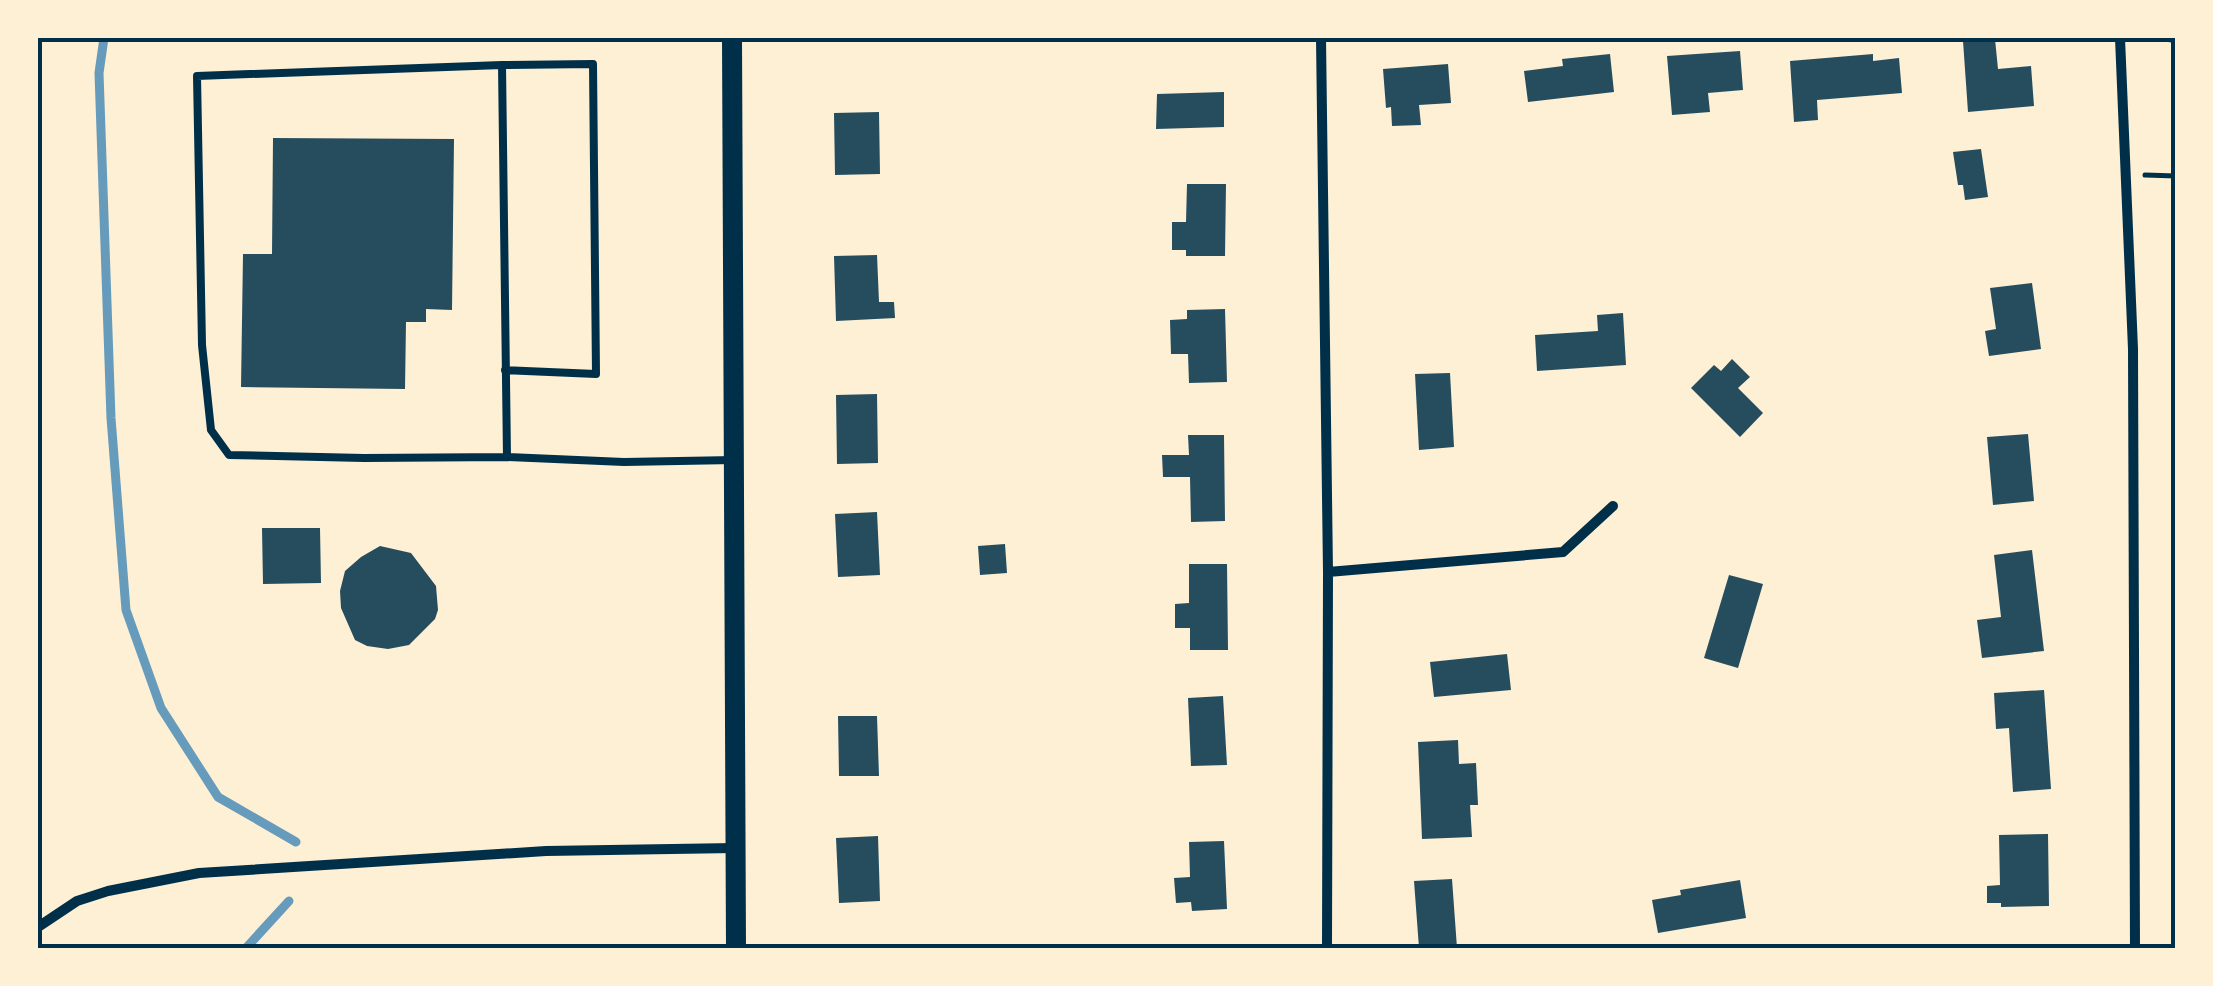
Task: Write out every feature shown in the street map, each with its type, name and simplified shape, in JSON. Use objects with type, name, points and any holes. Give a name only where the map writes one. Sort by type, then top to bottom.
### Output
[{"type":"main road","points":[[732,38],[736,948]]},
{"type":"street","points":[[1321,38],[1328,572],[1327,948]]},
{"type":"street","points":[[2120,38],[2134,369],[2134,948]]},
{"type":"street","points":[[1328,572],[1563,552],[1613,506]]},
{"type":"street","points":[[38,927],[76,901],[108,890],[199,873],[546,852],[736,848]]},
{"type":"lane","points":[[505,370],[596,374],[594,64],[197,76],[202,346],[212,430],[229,454],[624,462],[734,460]]},
{"type":"lane","points":[[502,65],[509,457]]},
{"type":"path","points":[[2126,174],[2176,176]]},
{"type":"building","points":[[1995,39],[1998,69],[2031,66],[2034,106],[1968,112],[1963,41]]},
{"type":"building","points":[[1740,51],[1743,90],[1708,93],[1710,112],[1672,115],[1667,56]]},
{"type":"building","points":[[1610,54],[1614,92],[1528,102],[1524,71],[1563,66],[1562,59]]},
{"type":"building","points":[[1873,54],[1873,61],[1899,58],[1902,93],[1817,100],[1818,120],[1794,122],[1790,61]]},
{"type":"building","points":[[1448,64],[1451,103],[1419,105],[1421,125],[1392,126],[1391,107],[1386,108],[1383,69]]},
{"type":"building","points":[[1224,92],[1224,127],[1156,129],[1157,94]]},
{"type":"building","points":[[879,112],[880,174],[835,175],[834,113]]},
{"type":"building","points":[[273,138],[454,139],[452,310],[426,309],[426,322],[406,322],[405,389],[241,387],[243,254],[272,254]]},
{"type":"building","points":[[1981,149],[1988,197],[1965,200],[1963,185],[1958,185],[1953,152]]},
{"type":"building","points":[[1187,184],[1226,184],[1225,256],[1186,256],[1186,250],[1172,250],[1172,222],[1186,222]]},
{"type":"building","points":[[877,255],[879,302],[894,302],[895,318],[836,321],[834,256]]},
{"type":"building","points":[[2032,283],[2041,349],[1989,356],[1985,331],[1996,329],[1990,288]]},
{"type":"building","points":[[1225,309],[1227,382],[1189,383],[1188,354],[1171,354],[1170,320],[1187,319],[1187,310]]},
{"type":"building","points":[[1623,313],[1626,365],[1537,371],[1535,335],[1598,331],[1597,315]]},
{"type":"building","points":[[1732,359],[1750,377],[1738,388],[1763,413],[1740,437],[1691,388],[1714,365],[1721,371]]},
{"type":"building","points":[[1450,373],[1454,447],[1419,450],[1415,374]]},
{"type":"building","points":[[877,394],[878,463],[837,464],[836,395]]},
{"type":"building","points":[[2028,434],[2034,501],[1993,505],[1987,437]]},
{"type":"building","points":[[1188,435],[1224,435],[1225,521],[1191,522],[1190,477],[1163,477],[1162,455],[1189,455]]},
{"type":"building","points":[[877,512],[880,575],[838,577],[835,514]]},
{"type":"building","points":[[262,528],[320,528],[321,583],[263,584]]},
{"type":"building","points":[[1005,544],[1007,573],[980,575],[978,546]]},
{"type":"building","points":[[380,546],[411,553],[436,586],[438,610],[435,619],[409,645],[388,649],[355,640],[341,608],[345,571]]},
{"type":"building","points":[[2032,550],[2044,651],[1982,658],[1977,620],[2001,617],[1994,555]]},
{"type":"building","points":[[1189,564],[1227,564],[1228,650],[1190,650],[1190,628],[1175,628],[1175,604],[1189,603]]},
{"type":"building","points":[[1729,575],[1763,584],[1738,668],[1704,658]]},
{"type":"building","points":[[1507,654],[1511,690],[1434,697],[1430,662]]},
{"type":"building","points":[[2044,690],[2051,789],[2013,792],[2009,728],[1996,729],[1994,693]]},
{"type":"building","points":[[1223,696],[1227,765],[1191,766],[1188,698]]},
{"type":"building","points":[[838,716],[877,716],[879,776],[839,776]]},
{"type":"building","points":[[1458,740],[1459,764],[1476,763],[1478,805],[1470,805],[1472,837],[1422,839],[1418,742]]},
{"type":"building","points":[[2048,834],[2049,906],[2001,907],[2001,903],[1987,903],[1987,886],[2000,885],[1999,835]]},
{"type":"building","points":[[878,836],[880,901],[839,903],[836,838]]},
{"type":"building","points":[[1224,841],[1227,909],[1192,911],[1191,902],[1176,903],[1174,878],[1190,877],[1189,842]]},
{"type":"building","points":[[1452,879],[1457,948],[1419,948],[1414,881]]},
{"type":"building","points":[[1740,880],[1746,918],[1658,933],[1652,900],[1681,895],[1680,890]]},
{"type":"waterway","points":[[104,38],[99,73],[111,418],[126,610],[161,708],[218,797],[296,842]]},
{"type":"waterway","points":[[2170,38],[2176,39]]},
{"type":"waterway","points":[[246,948],[289,901]]}]
